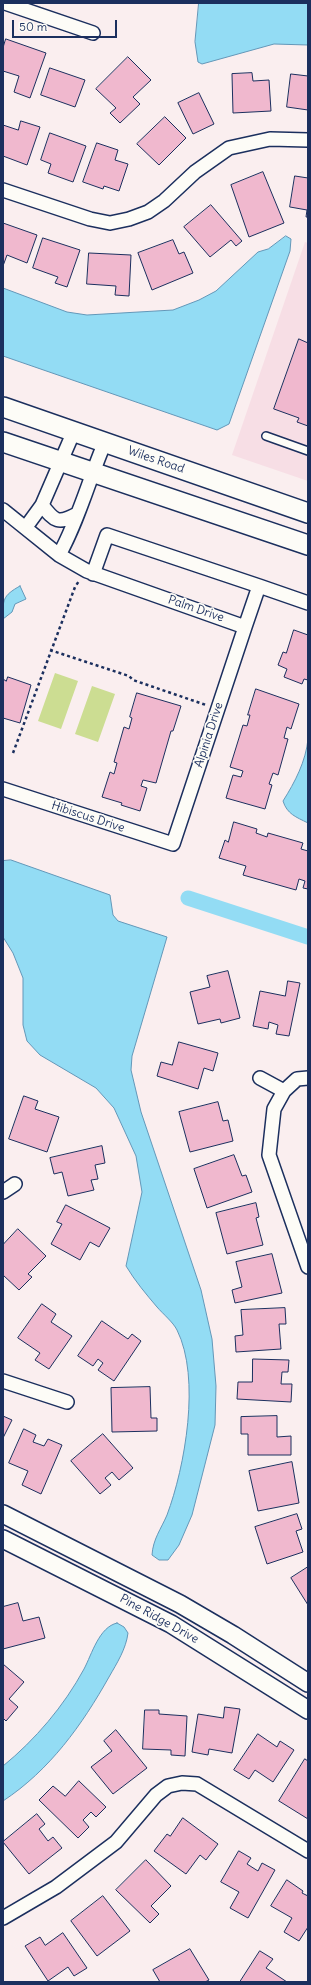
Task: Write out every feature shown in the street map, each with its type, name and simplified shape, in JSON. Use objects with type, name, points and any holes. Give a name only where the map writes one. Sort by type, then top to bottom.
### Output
[{"type":"main road","name":"Wiles Road","points":[[3,407],[308,513]]},
{"type":"main road","points":[[3,442],[308,545]]},
{"type":"street","points":[[5,3],[93,33]]},
{"type":"street","points":[[3,190],[90,219],[110,223],[129,219],[148,212],[164,201],[195,172],[229,148],[270,139],[308,140]]},
{"type":"street","points":[[26,527],[42,505],[62,462],[74,431]]},
{"type":"street","points":[[59,555],[71,534],[92,472],[105,442]]},
{"type":"street","points":[[42,505],[51,517],[56,520],[65,520],[77,514]]},
{"type":"street","name":"Palm Drive","points":[[3,510],[59,555],[90,572],[245,627]]},
{"type":"street","points":[[90,572],[107,535],[308,603]]},
{"type":"street","points":[[245,627],[259,586]]},
{"type":"street","name":"Alpinia Drive","points":[[173,844],[245,627]]},
{"type":"street","name":"Hibiscus Drive","points":[[3,789],[173,844]]},
{"type":"street","points":[[260,1078],[284,1092]]},
{"type":"street","points":[[308,1078],[297,1079],[284,1092],[274,1109],[269,1155],[308,1267]]},
{"type":"street","points":[[3,1192],[15,1184]]},
{"type":"street","points":[[3,1381],[67,1402]]},
{"type":"street","name":"Pine Ridge Drive","points":[[3,1514],[180,1604],[233,1635],[308,1683]]},
{"type":"street","name":"Pine Ridge Drive","points":[[3,1539],[171,1624],[308,1710]]},
{"type":"street","points":[[3,1918],[56,1887],[116,1842],[156,1795],[168,1786],[182,1783],[197,1784],[308,1851]]},
{"type":"lane","points":[[266,436],[308,451]]},
{"type":"path","points":[[13,753],[50,650],[75,587],[90,572]]},
{"type":"path","points":[[50,650],[129,676],[133,680],[218,709]]},
{"type":"shaded area","points":[[305,242],[308,243],[308,481],[232,455]]},
{"type":"green space","points":[[55,673],[78,681],[61,729],[38,721]]},
{"type":"green space","points":[[92,686],[115,694],[98,742],[75,734]]},
{"type":"water","points":[[199,3],[308,3],[308,45],[274,44],[202,64],[198,62],[195,42]]},
{"type":"water","points":[[286,236],[291,239],[290,251],[229,424],[217,430],[3,356],[3,288],[67,312],[87,315],[173,310],[199,300],[216,291],[258,252],[268,249]]},
{"type":"water","points":[[20,586],[26,599],[15,604],[12,612],[3,619],[5,599],[10,593]]},
{"type":"water","points":[[308,739],[308,823],[290,812],[283,801],[299,771],[305,755]]},
{"type":"water","points":[[11,860],[110,895],[113,915],[118,921],[167,937],[132,1056],[131,1070],[141,1112],[201,1290],[212,1339],[216,1386],[215,1425],[192,1515],[179,1545],[168,1560],[159,1560],[152,1555],[156,1539],[174,1495],[180,1473],[184,1448],[188,1422],[189,1397],[188,1372],[184,1350],[175,1327],[157,1307],[126,1266],[142,1192],[136,1156],[114,1108],[96,1088],[40,1055],[27,1041],[23,1025],[23,978],[13,953],[3,937],[3,861]]},
{"type":"water","points":[[117,1623],[124,1627],[128,1633],[125,1645],[121,1656],[99,1695],[76,1729],[50,1761],[20,1789],[3,1801],[3,1766],[15,1756],[48,1722],[76,1683],[101,1635],[105,1630]]},
{"type":"building","points":[[6,39],[46,53],[30,98],[14,92],[19,76],[3,71],[3,48]]},
{"type":"building","points":[[128,57],[151,80],[133,97],[140,104],[120,123],[110,113],[116,108],[96,89]]},
{"type":"building","points":[[50,68],[85,80],[75,107],[41,95]]},
{"type":"building","points":[[252,73],[253,81],[269,80],[271,111],[233,113],[232,74]]},
{"type":"building","points":[[291,74],[308,76],[308,110],[287,107]]},
{"type":"building","points":[[199,93],[214,124],[193,134],[178,103]]},
{"type":"building","points":[[165,117],[186,138],[159,165],[137,144]]},
{"type":"building","points":[[21,121],[40,127],[27,165],[3,156],[3,125],[18,130]]},
{"type":"building","points":[[50,133],[86,146],[73,182],[48,173],[51,164],[41,160]]},
{"type":"building","points":[[97,143],[118,150],[115,160],[128,164],[119,191],[104,186],[103,189],[83,182]]},
{"type":"building","points":[[263,172],[284,223],[249,237],[231,185]]},
{"type":"building","points":[[295,176],[308,178],[308,217],[306,217],[307,210],[290,207]]},
{"type":"building","points":[[211,205],[242,241],[236,246],[231,240],[210,257],[184,227]]},
{"type":"building","points":[[3,223],[37,235],[27,263],[7,255],[3,266]]},
{"type":"building","points":[[43,238],[80,250],[67,287],[55,283],[58,277],[33,268]]},
{"type":"building","points":[[173,240],[179,254],[184,252],[193,273],[152,290],[138,253]]},
{"type":"building","points":[[89,253],[131,255],[129,296],[115,295],[116,286],[87,284]]},
{"type":"building","points":[[299,339],[308,343],[308,426],[297,422],[299,418],[274,409]]},
{"type":"building","points":[[294,630],[308,635],[308,680],[304,679],[302,684],[284,677],[287,669],[278,665],[283,652],[286,653]]},
{"type":"building","points":[[8,677],[31,685],[20,723],[3,718],[3,679],[6,681]]},
{"type":"building","points":[[256,689],[299,704],[291,729],[287,727],[284,738],[288,739],[278,775],[273,773],[269,784],[272,785],[265,809],[226,798],[233,775],[241,777],[243,771],[230,767],[243,725],[247,726],[250,715],[248,715]]},
{"type":"building","points":[[137,693],[181,706],[173,731],[171,731],[156,783],[143,780],[141,786],[147,788],[140,811],[121,805],[122,803],[102,797],[110,772],[114,774],[117,763],[114,762],[124,727],[129,729],[132,718],[130,717]]},
{"type":"building","points":[[234,822],[257,829],[256,833],[267,837],[268,833],[303,843],[301,849],[308,851],[308,889],[303,888],[305,881],[299,879],[296,890],[243,875],[246,866],[219,858],[225,840],[228,842]]},
{"type":"building","points":[[228,971],[240,1018],[221,1023],[220,1019],[198,1024],[190,992],[210,987],[207,976]]},
{"type":"building","points":[[288,981],[300,983],[289,1036],[276,1034],[278,1025],[269,1022],[268,1029],[253,1026],[260,991],[285,996]]},
{"type":"building","points":[[179,1042],[218,1053],[213,1071],[204,1068],[198,1089],[157,1076],[161,1062],[172,1065]]},
{"type":"building","points":[[24,1096],[38,1101],[35,1109],[59,1117],[47,1152],[9,1139]]},
{"type":"building","points":[[218,1102],[223,1121],[228,1120],[233,1141],[190,1152],[179,1112]]},
{"type":"building","points":[[102,1146],[105,1163],[95,1165],[98,1179],[91,1180],[94,1190],[68,1196],[62,1172],[54,1174],[50,1158]]},
{"type":"building","points":[[234,1155],[242,1176],[246,1175],[252,1192],[207,1208],[194,1169]]},
{"type":"building","points":[[256,1203],[259,1217],[256,1218],[263,1245],[227,1254],[216,1213]]},
{"type":"building","points":[[66,1205],[110,1228],[99,1247],[90,1242],[80,1260],[51,1244],[62,1224],[57,1222]]},
{"type":"building","points":[[18,1229],[46,1256],[28,1274],[32,1277],[19,1290],[3,1275],[3,1245]]},
{"type":"building","points":[[272,1254],[282,1293],[235,1303],[232,1290],[242,1287],[236,1262]]},
{"type":"building","points":[[42,1304],[56,1314],[51,1322],[72,1336],[49,1369],[35,1360],[40,1353],[18,1338]]},
{"type":"building","points":[[285,1308],[286,1324],[279,1324],[281,1349],[236,1352],[235,1336],[243,1335],[241,1310]]},
{"type":"building","points":[[102,1321],[128,1339],[132,1334],[141,1341],[114,1381],[98,1370],[103,1363],[98,1359],[93,1366],[78,1356]]},
{"type":"building","points":[[253,1359],[289,1360],[288,1372],[282,1372],[281,1384],[292,1384],[291,1402],[237,1399],[238,1382],[252,1382]]},
{"type":"building","points":[[150,1387],[151,1418],[157,1418],[157,1431],[112,1432],[111,1388]]},
{"type":"building","points":[[3,1416],[12,1420],[3,1438]]},
{"type":"building","points":[[277,1416],[277,1437],[291,1436],[291,1455],[248,1455],[248,1434],[241,1434],[241,1417]]},
{"type":"building","points":[[24,1429],[36,1435],[33,1442],[44,1446],[48,1439],[62,1445],[41,1494],[22,1485],[28,1471],[9,1463]]},
{"type":"building","points":[[103,1434],[133,1468],[119,1480],[112,1472],[105,1478],[111,1485],[100,1494],[71,1461]]},
{"type":"building","points":[[292,1462],[299,1503],[258,1511],[249,1471]]},
{"type":"building","points":[[297,1514],[302,1529],[296,1531],[303,1552],[267,1564],[255,1527]]},
{"type":"building","points":[[308,1567],[308,1605],[291,1578]]},
{"type":"building","points":[[18,1603],[23,1621],[39,1617],[45,1638],[3,1649],[3,1607]]},
{"type":"building","points":[[3,1664],[24,1682],[9,1699],[18,1707],[6,1721],[3,1718]]},
{"type":"building","points":[[225,1707],[240,1709],[232,1753],[209,1749],[208,1755],[192,1752],[198,1714],[223,1718]]},
{"type":"building","points":[[145,1710],[159,1710],[159,1714],[187,1716],[185,1756],[171,1755],[171,1750],[143,1749]]},
{"type":"building","points":[[116,1730],[147,1768],[113,1794],[91,1767],[112,1751],[104,1741]]},
{"type":"building","points":[[258,1734],[277,1747],[280,1741],[294,1750],[273,1782],[255,1770],[249,1779],[234,1770]]},
{"type":"building","points":[[305,1759],[308,1761],[308,1819],[279,1801]]},
{"type":"building","points":[[79,1781],[106,1807],[96,1817],[91,1812],[83,1820],[89,1827],[78,1838],[39,1800],[53,1786],[65,1796]]},
{"type":"building","points":[[37,1814],[45,1824],[39,1829],[48,1841],[53,1837],[62,1848],[29,1874],[3,1842]]},
{"type":"building","points":[[183,1818],[218,1844],[206,1860],[200,1855],[186,1874],[154,1851],[167,1834],[170,1836]]},
{"type":"building","points":[[239,1851],[251,1858],[247,1864],[258,1871],[262,1863],[275,1870],[248,1918],[230,1908],[239,1892],[221,1882]]},
{"type":"building","points":[[146,1860],[171,1886],[151,1906],[159,1914],[150,1923],[116,1890]]},
{"type":"building","points":[[287,1880],[303,1891],[302,1893],[308,1896],[308,1927],[299,1941],[284,1932],[292,1918],[271,1906]]},
{"type":"building","points":[[103,1896],[130,1931],[97,1956],[71,1921]]},
{"type":"building","points":[[63,1933],[87,1968],[74,1976],[68,1967],[48,1981],[25,1946],[40,1937],[45,1945]]},
{"type":"building","points":[[190,1949],[209,1980],[205,1982],[160,1982],[153,1970]]},
{"type":"building","points":[[260,1951],[273,1959],[266,1968],[287,1982],[240,1982]]},
{"type":"waterway","points":[[188,898],[308,937]]}]
